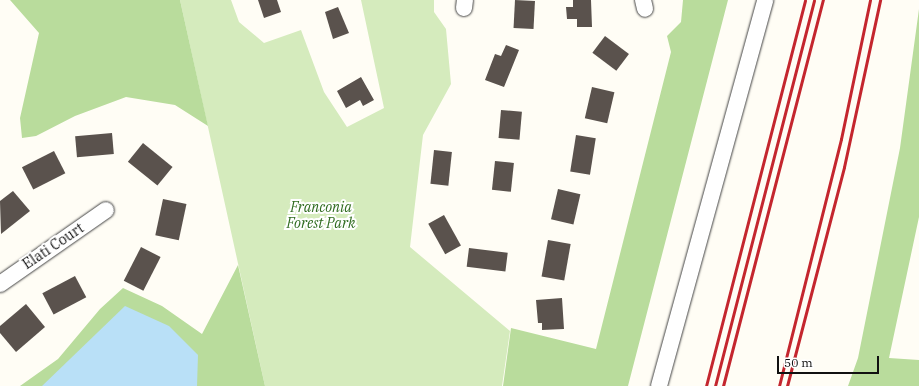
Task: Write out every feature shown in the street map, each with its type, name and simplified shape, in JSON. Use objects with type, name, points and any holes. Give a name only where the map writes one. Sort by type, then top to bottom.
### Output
[{"type":"street","points":[[659,386],[765,0]]},
{"type":"street","name":"Elati Court","points":[[0,284],[106,210]]},
{"type":"green space","points":[[10,0],[180,0],[208,126],[175,105],[126,97],[75,116],[36,136],[22,138],[20,118],[39,33]]},
{"type":"green space","name":"Franconia Forest Park","points":[[180,0],[231,0],[239,22],[264,43],[301,30],[324,92],[347,127],[384,108],[361,0],[434,0],[434,12],[446,29],[451,84],[423,135],[410,247],[510,331],[502,386],[265,386]]},
{"type":"green space","points":[[683,0],[728,0],[628,386],[503,386],[511,328],[596,349],[671,52],[667,36],[681,22]]},
{"type":"green space","points":[[919,9],[919,217],[889,358],[919,360],[919,386],[848,386],[858,358],[900,148]]},
{"type":"green space","points":[[238,265],[265,386],[20,386],[58,359],[100,309],[123,288],[162,306],[202,334]]},
{"type":"water","points":[[125,306],[169,326],[198,355],[197,386],[42,386]]},
{"type":"building","points":[[258,0],[277,0],[281,12],[264,18]]},
{"type":"building","points":[[515,0],[535,1],[534,29],[514,28]]},
{"type":"building","points":[[573,0],[591,0],[592,27],[577,27],[577,19],[567,19],[566,7],[573,7]]},
{"type":"building","points":[[338,7],[349,33],[333,39],[325,12]]},
{"type":"building","points":[[605,36],[629,54],[616,71],[592,53]]},
{"type":"building","points":[[506,45],[519,50],[504,87],[485,80],[495,54],[501,56]]},
{"type":"building","points":[[361,77],[374,100],[363,106],[360,100],[346,108],[337,91]]},
{"type":"building","points":[[592,87],[614,92],[607,123],[585,118]]},
{"type":"building","points":[[501,110],[522,112],[519,140],[499,138]]},
{"type":"building","points":[[112,133],[114,154],[77,157],[75,136]]},
{"type":"building","points":[[576,135],[596,138],[590,175],[570,172]]},
{"type":"building","points":[[143,143],[173,167],[157,186],[128,162]]},
{"type":"building","points":[[434,150],[452,152],[448,186],[430,184]]},
{"type":"building","points":[[54,151],[65,173],[33,190],[22,167]]},
{"type":"building","points":[[495,161],[514,163],[511,192],[492,190]]},
{"type":"building","points":[[558,189],[580,194],[573,224],[551,219]]},
{"type":"building","points":[[13,191],[30,211],[1,234],[0,201]]},
{"type":"building","points":[[163,199],[186,204],[179,240],[155,235]]},
{"type":"building","points":[[444,215],[461,246],[445,254],[428,224]]},
{"type":"building","points":[[548,240],[571,244],[564,280],[542,276]]},
{"type":"building","points":[[141,247],[161,257],[143,291],[124,281]]},
{"type":"building","points":[[469,248],[508,253],[505,272],[467,267]]},
{"type":"building","points":[[75,276],[86,297],[54,315],[42,293]]},
{"type":"building","points":[[562,298],[564,329],[542,330],[542,323],[538,323],[536,300]]},
{"type":"building","points":[[26,304],[45,327],[16,352],[0,333],[0,326]]},
{"type":"railway","points":[[706,386],[805,0]]},
{"type":"railway","points":[[715,386],[814,0]]},
{"type":"railway","points":[[723,386],[823,0]]},
{"type":"railway","points":[[779,386],[841,139],[870,0]]},
{"type":"railway","points":[[787,386],[844,167],[880,0]]}]
